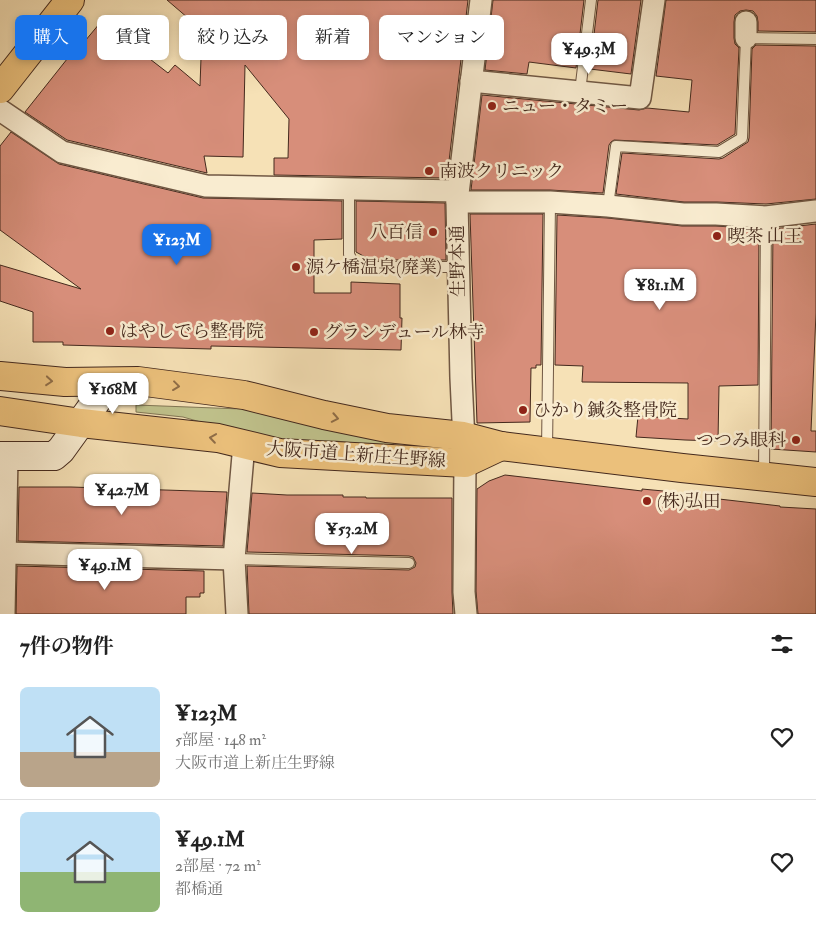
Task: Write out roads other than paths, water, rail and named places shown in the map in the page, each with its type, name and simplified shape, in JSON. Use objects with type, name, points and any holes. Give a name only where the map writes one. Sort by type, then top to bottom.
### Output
[{"type":"main road","points":[[0,89],[70,0]]},
{"type":"main road","name":"大阪市道上新庄生野線","points":[[0,376],[66,382],[138,382],[244,395],[386,428],[463,436],[501,446],[816,482]]},
{"type":"main road","name":"大阪市道上新庄生野線","points":[[0,411],[81,423],[218,438],[280,452],[465,463],[501,446]]},
{"type":"street","name":"生野本通","points":[[466,614],[464,592],[465,463],[457,197],[481,0]]},
{"type":"street","points":[[471,81],[640,98],[654,0]]},
{"type":"street","points":[[0,110],[62,152],[206,186],[349,188],[608,206],[683,214],[766,217],[816,211]]},
{"type":"street","points":[[4,614],[2,584],[6,552],[3,456],[54,456],[61,450],[110,382]]},
{"type":"street","points":[[237,614],[234,559],[244,444]]},
{"type":"street","points":[[6,552],[234,559]]},
{"type":"lane","points":[[580,92],[590,0]]},
{"type":"lane","points":[[608,206],[616,146],[719,152],[742,138],[746,30],[816,39]]},
{"type":"lane","points":[[349,188],[349,254],[355,267],[458,267]]},
{"type":"lane","points":[[547,452],[550,202]]},
{"type":"lane","points":[[764,476],[766,217]]},
{"type":"lane","points":[[234,559],[409,563]]},
{"type":"place","name":"ニュー・タミー","points":[[492,106]]},
{"type":"place","name":"南波クリニック","points":[[429,171]]},
{"type":"place","name":"八百信","points":[[433,232]]},
{"type":"place","name":"喫茶 山王","points":[[717,236]]},
{"type":"place","name":"源ケ橋温泉(廃業)","points":[[296,267]]},
{"type":"place","name":"はやしでら整骨院","points":[[110,331]]},
{"type":"place","name":"グランデュール林寺","points":[[314,332]]},
{"type":"place","name":"ひかり鍼灸整骨院","points":[[523,410]]},
{"type":"place","name":"つつみ眼科","points":[[796,440]]},
{"type":"place","name":"(株)弘田","points":[[647,501]]}]
